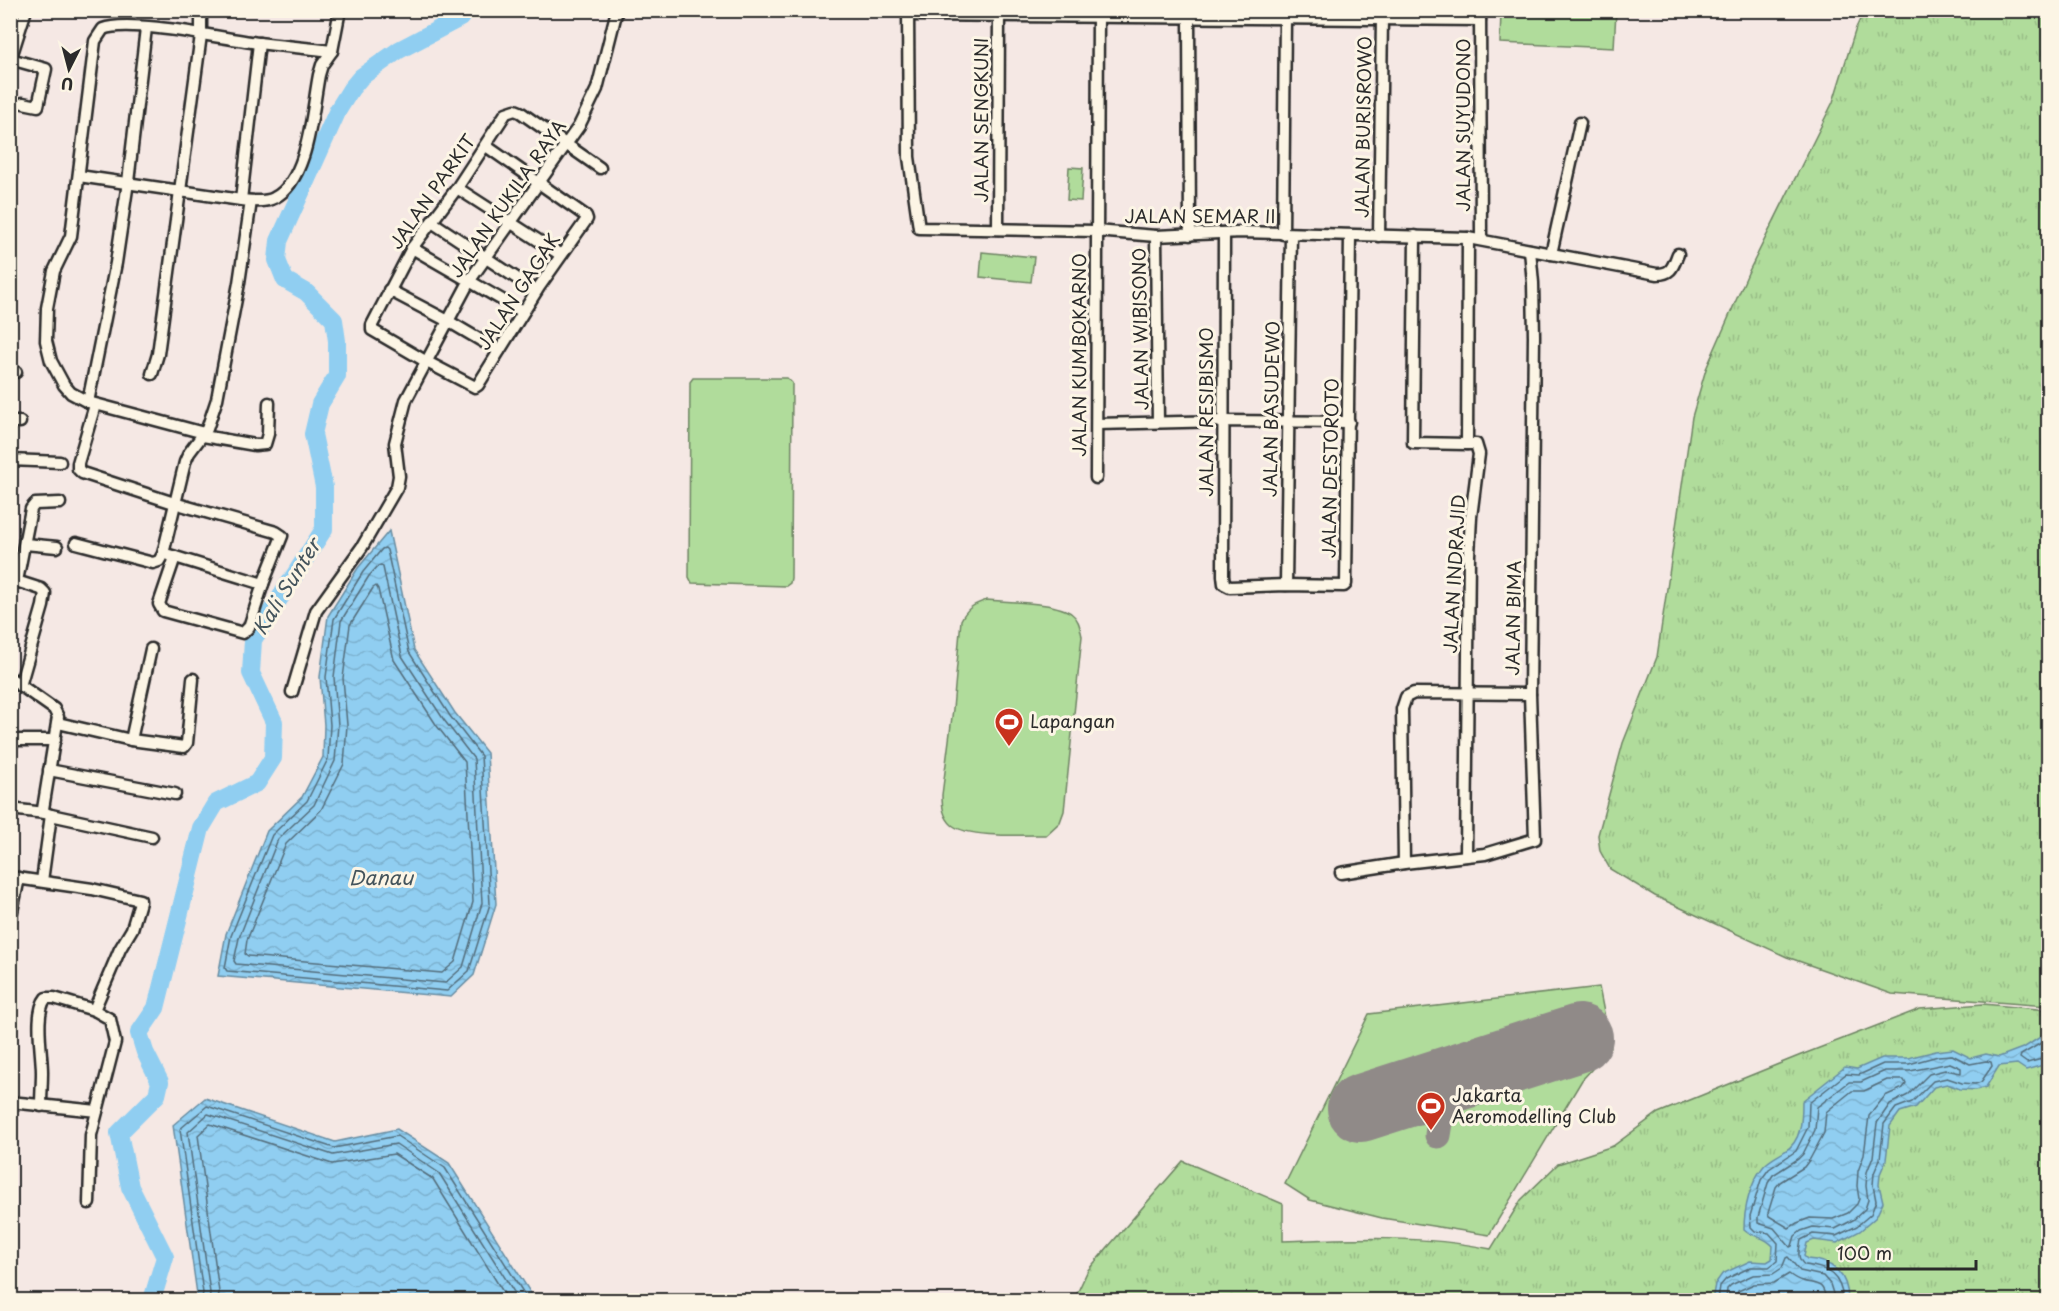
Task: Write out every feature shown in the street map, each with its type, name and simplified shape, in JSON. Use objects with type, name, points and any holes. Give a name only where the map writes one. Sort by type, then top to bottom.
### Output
[{"type":"street","points":[[23,103],[38,106],[46,69],[14,60],[11,57],[26,10]]},
{"type":"street","points":[[152,374],[158,354],[180,192],[201,35],[201,10]]},
{"type":"street","points":[[78,176],[246,200],[267,201],[274,198],[283,192],[297,171],[308,138],[319,75],[322,65],[332,51],[340,10]]},
{"type":"street","name":"JALAN KUKILA RAYA","points":[[292,692],[316,611],[368,538],[397,487],[399,476],[395,452],[396,435],[406,400],[470,280],[579,126],[597,88],[617,10]]},
{"type":"street","points":[[908,13],[1285,18],[1480,15]]},
{"type":"street","name":"JALAN SEMAR II","points":[[908,13],[909,157],[919,228],[1096,231],[1156,236],[1224,233],[1481,239]]},
{"type":"street","name":"JALAN SENGKUNI","points":[[998,229],[999,14]]},
{"type":"street","name":"JALAN KUMBOKARNO","points":[[1096,478],[1098,14]]},
{"type":"street","name":"JALAN SUYUDONO","points":[[1480,15],[1481,239]]},
{"type":"street","points":[[1189,17],[1190,235]]},
{"type":"street","name":"JALAN BASUDEWO","points":[[1285,18],[1288,421],[1286,585]]},
{"type":"street","name":"JALAN BURISROWO","points":[[1379,236],[1382,18]]},
{"type":"street","points":[[269,403],[268,434],[265,444],[255,445],[203,434],[92,404],[71,393],[51,361],[46,340],[49,288],[70,236],[94,41],[103,29],[110,26],[146,28],[332,51]]},
{"type":"street","points":[[146,28],[116,262],[92,404],[78,469],[82,473],[280,533],[281,539],[249,627],[243,633],[163,611],[159,604],[175,557]]},
{"type":"street","points":[[76,543],[153,563],[159,561],[163,554],[185,462],[211,420],[217,399],[239,283],[259,43]]},
{"type":"street","name":"JALAN PARKIT","points":[[427,362],[372,330],[372,325],[412,248],[457,188],[506,113],[515,110],[566,145]]},
{"type":"street","points":[[1551,254],[1581,123]]},
{"type":"street","points":[[566,145],[600,168]]},
{"type":"street","points":[[486,146],[540,183]]},
{"type":"street","name":"JALAN GAGAK","points":[[427,362],[475,387],[478,385],[536,291],[585,222],[586,216],[540,183]]},
{"type":"street","points":[[457,188],[561,255]]},
{"type":"street","points":[[432,222],[536,291]]},
{"type":"street","name":"JALAN RESIBISMO","points":[[1224,233],[1223,576],[1224,584],[1230,587]]},
{"type":"street","name":"JALAN WIBISONO","points":[[1156,236],[1158,422]]},
{"type":"street","name":"JALAN DESTOROTO","points":[[1230,587],[1344,586],[1346,584],[1350,236]]},
{"type":"street","points":[[1415,236],[1413,443],[1467,444]]},
{"type":"street","name":"JALAN INDRAJID","points":[[1467,694],[1470,526],[1479,454],[1476,444],[1467,444],[1468,238]]},
{"type":"street","points":[[1481,239],[1663,274],[1672,270],[1678,254]]},
{"type":"street","points":[[412,248],[523,312]]},
{"type":"street","name":"JALAN BIMA","points":[[1341,873],[1485,854],[1535,839],[1530,694],[1534,336],[1530,250]]},
{"type":"street","points":[[389,291],[448,321],[499,351]]},
{"type":"street","points":[[1097,424],[1224,421],[1349,422]]},
{"type":"street","points":[[10,460],[60,462]]},
{"type":"street","points":[[20,686],[45,593],[41,589],[14,580],[25,544],[29,513],[33,506],[39,503],[60,502]]},
{"type":"street","points":[[25,544],[57,547]]},
{"type":"street","points":[[163,554],[263,584]]},
{"type":"street","points":[[130,740],[151,649]]},
{"type":"street","points":[[10,678],[54,709],[58,717],[43,808],[48,814],[42,880]]},
{"type":"street","points":[[58,723],[130,740],[184,747],[187,743],[193,679]]},
{"type":"street","points":[[1404,863],[1402,709],[1406,697],[1414,693],[1530,694]]},
{"type":"street","points":[[1466,856],[1467,694]]},
{"type":"street","points":[[10,740],[55,740]]},
{"type":"street","points":[[49,770],[175,794]]},
{"type":"street","points":[[10,809],[48,814],[152,837]]},
{"type":"street","points":[[10,921],[15,878],[42,880],[140,900],[132,928],[120,949],[94,1010]]},
{"type":"street","points":[[41,1106],[42,1070],[38,1034],[41,1004],[46,998],[54,998],[94,1010],[110,1019],[115,1042],[92,1135],[90,1203]]},
{"type":"street","points":[[10,1102],[97,1111]]},
{"type":"green space","points":[[1501,11],[1616,11],[1614,48],[1500,43]]},
{"type":"green space","points":[[1864,11],[2048,11],[2048,1006],[1892,994],[1787,957],[1655,896],[1610,869],[1600,851],[1598,835],[1623,743],[1657,657],[1692,417],[1706,369],[1748,273],[1833,102],[1856,28]]},
{"type":"green space","points":[[1069,167],[1083,168],[1081,201],[1067,200]]},
{"type":"green space","points":[[982,252],[1034,257],[1031,282],[980,277]]},
{"type":"green space","points":[[693,378],[787,378],[792,383],[791,578],[790,583],[786,586],[692,583],[689,577],[690,382]]},
{"type":"green space","name":"Lapangan","points":[[987,600],[1056,607],[1072,614],[1081,630],[1064,811],[1060,822],[1046,835],[997,835],[970,832],[952,825],[944,811],[942,795],[961,620],[971,607]]},
{"type":"green space","name":"Jakarta Aeromodelling Club","points":[[1599,987],[1611,1048],[1582,1080],[1489,1235],[1382,1218],[1310,1200],[1285,1184],[1369,1014]]},
{"type":"green space","points":[[1983,1004],[2048,1010],[2048,1300],[1074,1300],[1088,1270],[1183,1161],[1283,1204],[1283,1241],[1362,1239],[1440,1241],[1491,1249],[1521,1200],[1558,1164],[1613,1146],[1658,1113],[1920,1009]]},
{"type":"water","name":"Danau","points":[[389,531],[414,650],[455,713],[487,753],[496,904],[474,975],[451,997],[218,976],[226,934],[267,831],[302,797],[323,757],[324,725],[320,677],[328,616],[358,568]]},
{"type":"water","points":[[2048,1032],[2048,1069],[2043,1065],[2026,1070],[2017,1064],[1999,1066],[1986,1087],[1976,1090],[1960,1089],[1947,1084],[1934,1087],[1916,1107],[1900,1112],[1890,1126],[1886,1160],[1880,1174],[1879,1185],[1883,1202],[1876,1217],[1860,1231],[1837,1243],[1814,1240],[1807,1243],[1804,1256],[1807,1259],[1824,1262],[1837,1270],[1845,1283],[1848,1300],[1712,1300],[1715,1284],[1722,1274],[1750,1261],[1767,1262],[1772,1259],[1773,1246],[1744,1229],[1745,1213],[1751,1188],[1758,1173],[1770,1160],[1795,1142],[1801,1122],[1802,1101],[1845,1067],[1857,1069],[1882,1058],[1908,1058],[1953,1049],[1971,1058],[1986,1054],[1999,1057],[2025,1047]]},
{"type":"water","points":[[205,1098],[335,1142],[397,1129],[449,1163],[535,1300],[194,1300],[197,1294],[173,1125]]},
{"type":"waterway","name":"Kali Sunter","points":[[152,1300],[165,1257],[130,1187],[119,1133],[157,1095],[160,1082],[145,1052],[139,1033],[156,1008],[201,828],[216,803],[257,783],[273,758],[274,722],[251,673],[253,640],[324,529],[324,487],[313,434],[320,404],[337,376],[337,341],[334,320],[306,292],[285,280],[277,260],[279,241],[338,110],[351,89],[361,77],[399,50],[460,18],[466,10]]},
{"type":"taxiway","points":[[1438,1135],[1447,1080]]},
{"type":"runway","points":[[1361,1108],[1579,1038]]},
{"type":"place","name":"Lapangan","points":[[1009,748]]},
{"type":"place","name":"Jakarta Aeromodelling Club","points":[[1431,1132]]}]
